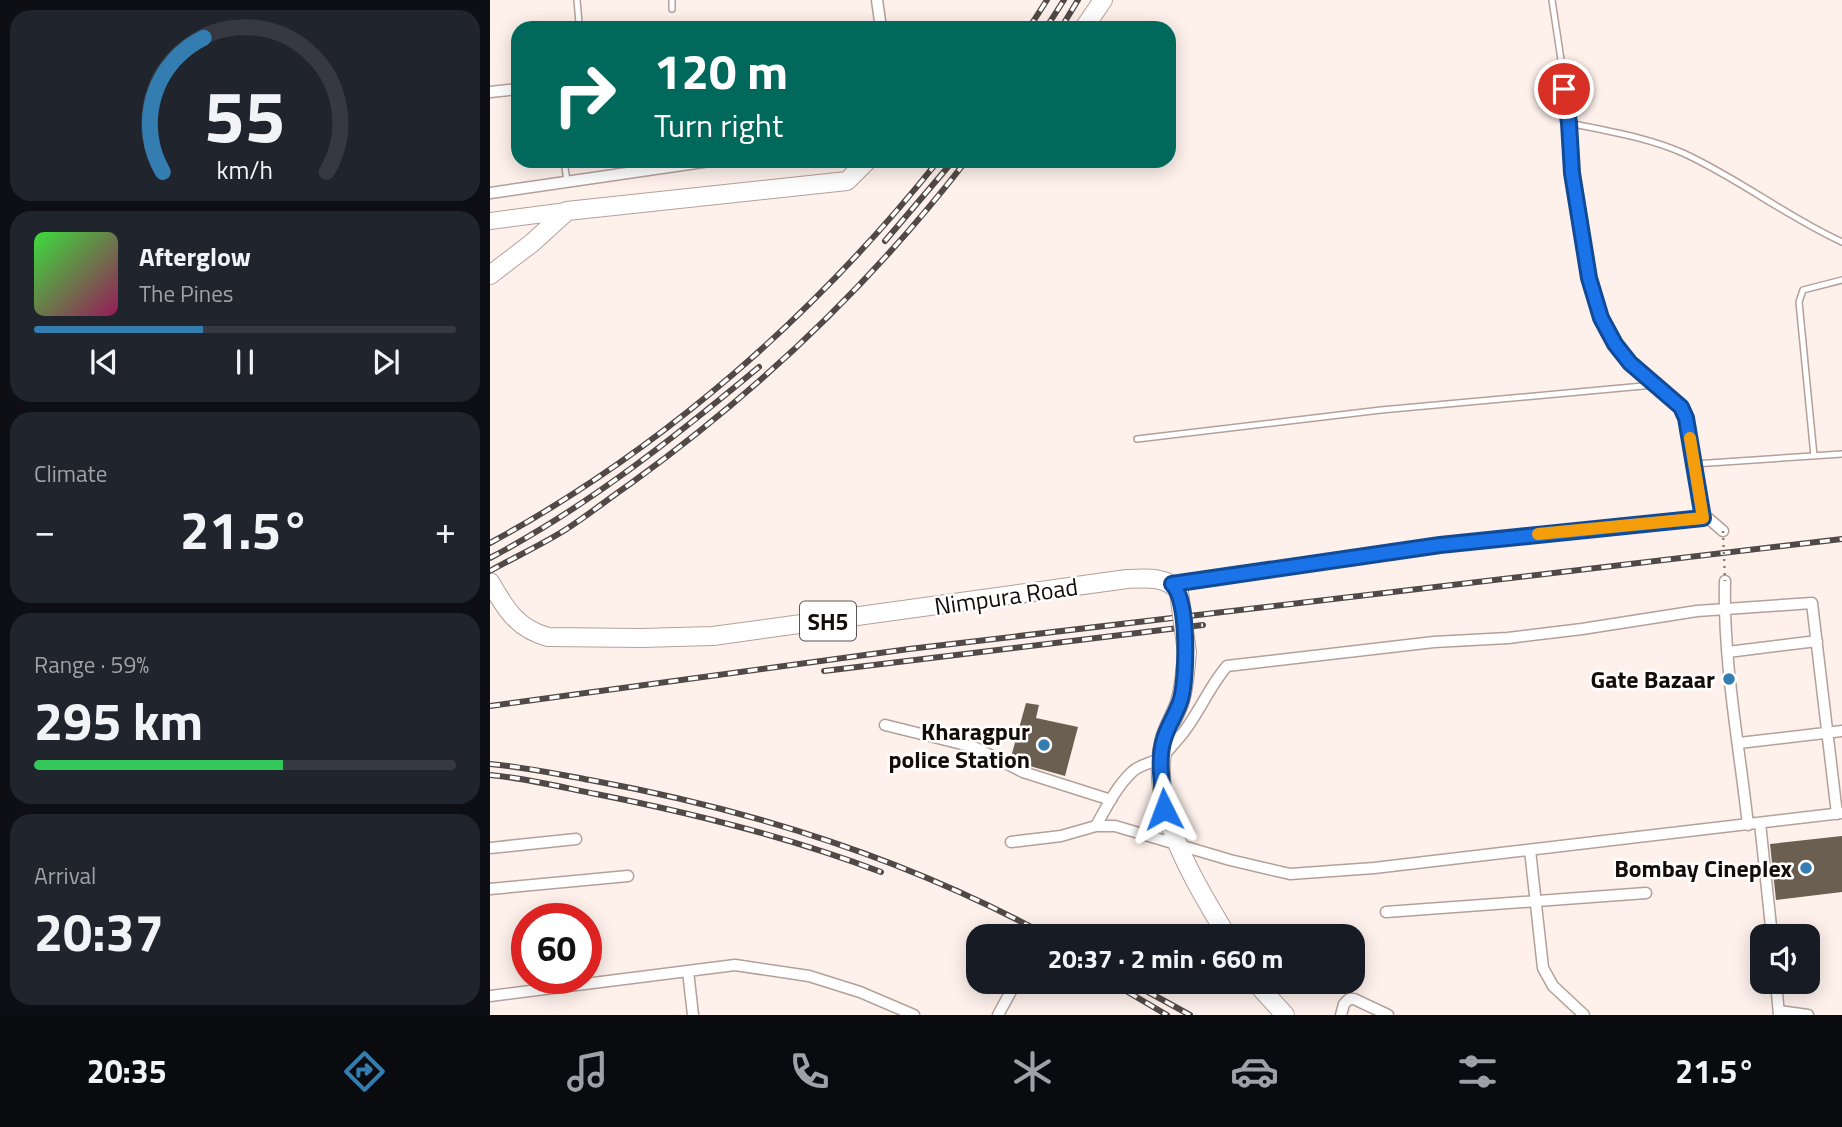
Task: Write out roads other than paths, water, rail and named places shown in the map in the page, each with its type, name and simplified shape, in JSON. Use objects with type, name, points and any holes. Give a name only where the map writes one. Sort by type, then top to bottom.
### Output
[{"type":"main road","points":[[1089,21],[1103,0]]},
{"type":"main road","points":[[490,221],[847,181],[860,168]]},
{"type":"main road","points":[[490,275],[533,243],[567,211]]},
{"type":"main road","name":"Nimpura Road","points":[[491,584],[516,622],[535,633],[548,637],[641,638],[713,636],[1127,579],[1164,580],[1175,588]]},
{"type":"main road","points":[[1175,588],[1186,653],[1181,700],[1164,738],[1161,758],[1164,809],[1177,843],[1221,924]]},
{"type":"main road","points":[[1266,994],[1285,1015]]},
{"type":"street","points":[[877,0],[880,21]]},
{"type":"street","points":[[490,92],[511,90]]},
{"type":"street","points":[[490,193],[660,168]]},
{"type":"street","points":[[1175,588],[1440,545],[1703,518],[1709,519],[1723,531]]},
{"type":"street","points":[[1725,581],[1724,610],[1748,825]]},
{"type":"street","points":[[1011,842],[1061,835],[1096,826],[1124,827],[1230,860],[1290,874],[1374,868],[1839,814],[1812,603],[1724,610],[1520,637],[1434,642],[1227,666],[1201,709],[1161,758],[1142,764],[1120,785],[1096,826]]},
{"type":"street","points":[[1728,652],[1817,640]]},
{"type":"street","points":[[884,724],[974,747],[1023,772],[1111,800]]},
{"type":"street","points":[[1739,743],[1842,731]]},
{"type":"street","points":[[1760,823],[1771,924]]},
{"type":"street","points":[[490,848],[576,839]]},
{"type":"street","points":[[1530,850],[1542,968],[1547,979],[1584,1015]]},
{"type":"street","points":[[490,889],[628,876]]},
{"type":"street","points":[[1385,912],[1646,893]]},
{"type":"street","points":[[490,996],[735,965],[788,971],[860,992],[914,1015]]},
{"type":"street","points":[[688,971],[693,1015]]},
{"type":"street","points":[[998,1015],[1009,994]]},
{"type":"street","points":[[1777,994],[1779,1013],[1808,1015]]},
{"type":"street","points":[[1341,1015],[1349,999],[1354,999],[1388,1015]]},
{"type":"lane","points":[[577,0],[579,21]]},
{"type":"lane","points":[[672,0],[672,9]]},
{"type":"lane","points":[[1552,0],[1569,123],[1572,173],[1589,278],[1601,318],[1623,354],[1681,407],[1686,418],[1703,518]]},
{"type":"lane","points":[[1569,123],[1623,134],[1682,153],[1780,210],[1842,242]]},
{"type":"lane","points":[[565,168],[567,181]]},
{"type":"lane","points":[[1814,456],[1799,302],[1804,290],[1842,280]]},
{"type":"lane","points":[[1137,439],[1381,410],[1654,385]]},
{"type":"lane","points":[[1694,464],[1842,454]]},
{"type":"railway","points":[[1034,21],[1047,0]]},
{"type":"railway","points":[[1050,21],[1064,0]]},
{"type":"railway","points":[[1065,21],[1078,0]]},
{"type":"railway","points":[[490,543],[554,506],[616,465],[733,374],[788,325],[840,272],[891,218],[932,168]]},
{"type":"railway","points":[[885,241],[947,168]]},
{"type":"railway","points":[[490,571],[573,525],[677,449],[767,374],[891,251],[960,168]]},
{"type":"railway","points":[[490,558],[561,516],[629,470],[759,367]]},
{"type":"railway","points":[[490,706],[909,649],[1842,539]]},
{"type":"railway","points":[[824,671],[1203,625]]},
{"type":"railway","points":[[490,764],[649,792],[767,822],[883,860],[1025,924]]},
{"type":"railway","points":[[490,775],[543,783],[704,818],[776,837],[881,872]]},
{"type":"railway","points":[[1131,994],[1167,1015]]},
{"type":"railway","points":[[1152,994],[1190,1015]]},
{"type":"place","name":"Gate Bazaar","points":[[1729,679]]},
{"type":"place","name":"Kharagpur police Station","points":[[1044,745]]},
{"type":"place","name":"Bombay Cineplex","points":[[1806,868]]}]
